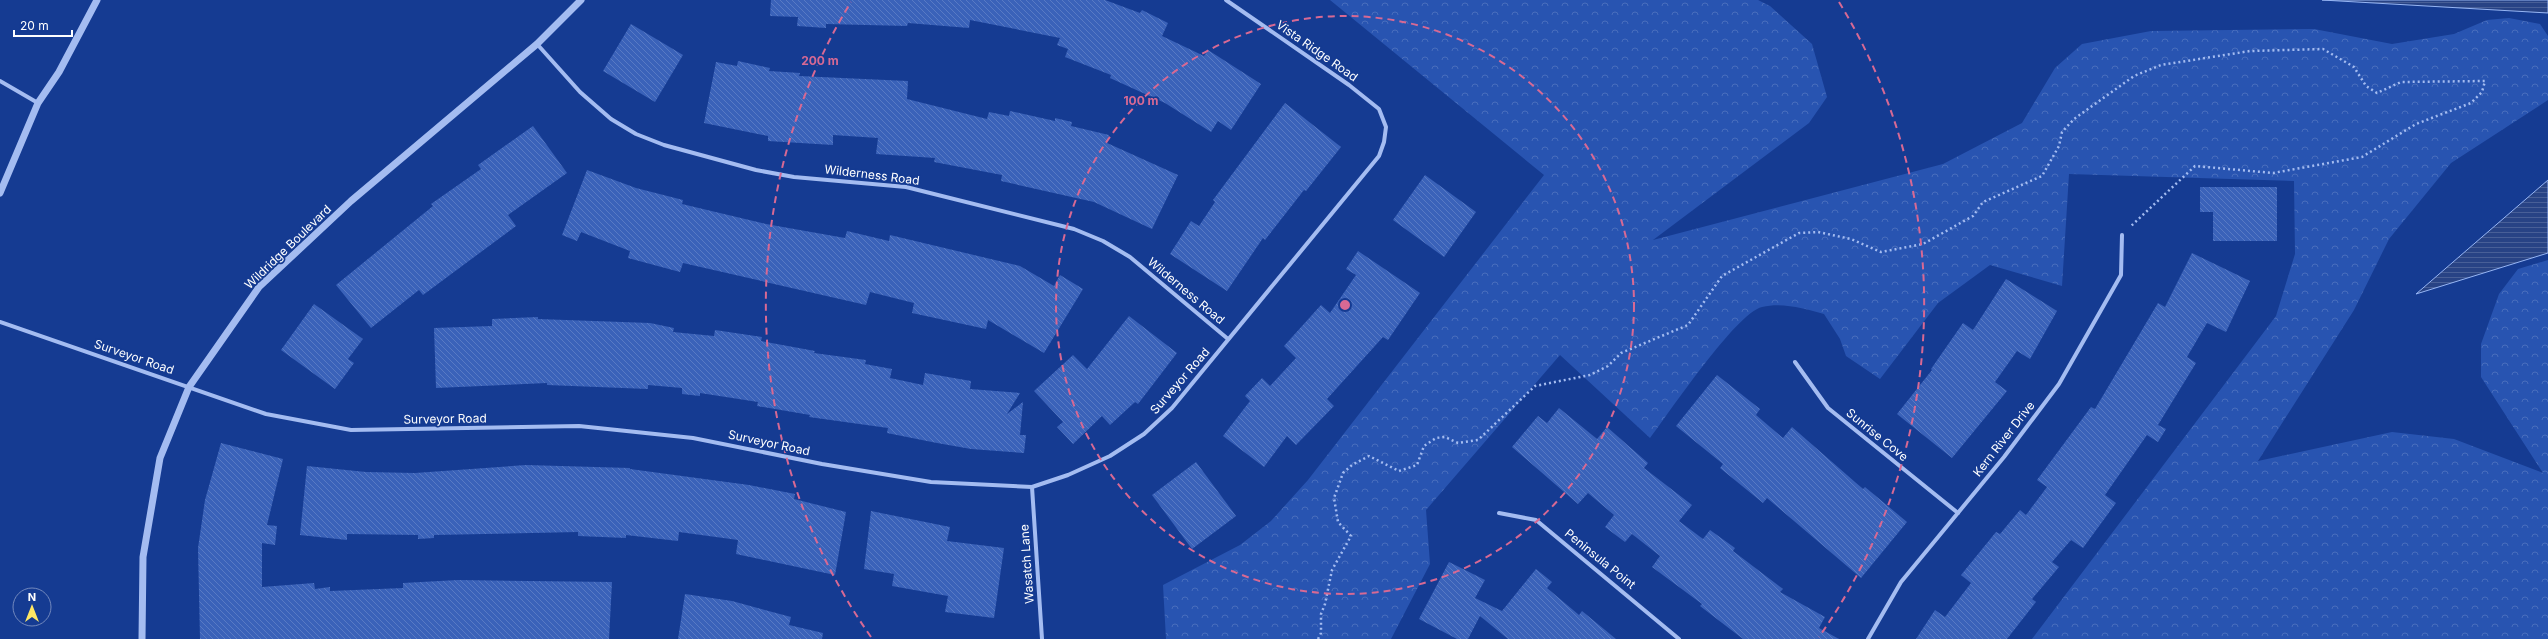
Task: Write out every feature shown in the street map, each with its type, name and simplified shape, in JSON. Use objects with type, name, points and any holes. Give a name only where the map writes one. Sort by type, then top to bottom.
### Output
[{"type":"street","points":[[0,193],[38,104],[59,72],[97,0]]},
{"type":"street","name":"Wildridge Boulevard","points":[[142,639],[143,557],[160,458],[189,387],[258,287],[351,201],[537,44],[581,0]]},
{"type":"street","name":"Vista Ridge Road","points":[[1226,0],[1367,99],[1378,109],[1386,127]]},
{"type":"street","name":"Wilderness Road","points":[[537,44],[580,92],[611,119],[636,134],[664,145],[756,170],[794,177],[906,187],[1074,229],[1103,241],[1130,257],[1228,339]]},
{"type":"street","points":[[0,81],[38,104]]},
{"type":"street","name":"Surveyor Road","points":[[0,322],[266,414],[351,430],[579,426],[693,438],[822,464],[931,482],[1032,487],[1068,475],[1110,456],[1144,434],[1172,408],[1378,156],[1384,142],[1386,127]]},
{"type":"street","name":"Kern River Drive","points":[[1868,639],[1901,582],[2004,457],[2059,384],[2121,275],[2122,235]]},
{"type":"street","name":"Sunrise Cove","points":[[1795,362],[1828,408],[1958,514]]},
{"type":"street","name":"Wasatch Lane","points":[[1032,487],[1042,639]]},
{"type":"street","name":"Peninsula Point","points":[[1499,513],[1536,520],[1680,639]]},
{"type":"path","points":[[1318,639],[1321,633],[1321,614],[1325,604],[1332,570],[1351,536],[1338,522],[1334,498],[1343,473],[1352,465],[1369,456],[1399,471],[1417,465],[1424,446],[1436,438],[1445,437],[1458,444],[1478,440],[1535,386],[1590,375],[1608,366],[1621,353],[1688,325],[1722,276],[1799,233],[1818,232],[1851,239],[1881,252],[1923,244],[1973,216],[1983,202],[2042,176],[2059,146],[2062,132],[2074,119],[2134,76],[2161,65],[2250,51],[2323,49],[2354,67],[2366,86],[2377,93],[2401,82],[2485,81],[2482,92],[2471,104],[2416,124],[2362,157],[2273,173],[2195,166],[2152,204],[2122,235]]},
{"type":"green space","points":[[1330,0],[1758,0],[1770,6],[1812,44],[1827,97],[1809,123],[1653,240],[1943,164],[2022,123],[2055,68],[2082,44],[2151,31],[2314,29],[2392,44],[2454,34],[2487,20],[2509,18],[2540,24],[2548,36],[2548,100],[2451,163],[2389,239],[2354,310],[2258,461],[2392,432],[2454,439],[2543,473],[2481,377],[2481,344],[2499,294],[2518,269],[2548,260],[2548,639],[2032,639],[2276,316],[2295,254],[2294,181],[2069,174],[2062,286],[1990,265],[1938,303],[1880,379],[1846,356],[1840,339],[1824,314],[1802,308],[1778,305],[1762,307],[1751,313],[1736,326],[1720,344],[1650,438],[1560,355],[1426,510],[1430,564],[1391,639],[1166,639],[1163,585],[1240,545],[1271,521],[1308,480],[1544,175]]},
{"type":"shaded area","points":[[2322,0],[2548,0],[2548,13]]},
{"type":"shaded area","points":[[2548,180],[2548,253],[2416,294]]},
{"type":"building","points":[[771,0],[1105,0],[1140,13],[1142,10],[1168,23],[1162,36],[1204,56],[1208,50],[1261,84],[1231,130],[1218,121],[1211,132],[1165,103],[1110,78],[1111,75],[1065,57],[1068,49],[1057,45],[1060,38],[970,20],[969,28],[908,23],[907,26],[826,24],[826,28],[797,26],[798,17],[770,16]]},
{"type":"building","points":[[631,24],[683,55],[655,102],[603,71]]},
{"type":"building","points":[[738,61],[770,68],[769,71],[800,73],[799,76],[908,81],[907,99],[987,119],[989,112],[1009,116],[1010,111],[1055,121],[1055,118],[1072,122],[1071,126],[1109,135],[1107,143],[1178,175],[1152,229],[1094,202],[1001,181],[1002,175],[934,162],[935,158],[876,154],[878,138],[833,135],[833,145],[768,141],[768,136],[704,123],[716,62],[737,66]]},
{"type":"building","points":[[1285,103],[1341,147],[1306,191],[1304,190],[1265,240],[1263,238],[1227,291],[1170,254],[1191,221],[1199,226],[1215,202],[1213,200]]},
{"type":"building","points":[[533,126],[567,173],[508,215],[516,226],[423,295],[419,290],[371,328],[336,285],[433,206],[431,204],[481,169],[478,165]]},
{"type":"building","points":[[587,170],[636,188],[683,200],[682,204],[766,224],[845,238],[847,231],[889,241],[890,235],[1020,266],[1054,286],[1060,275],[1083,289],[1044,353],[988,320],[986,329],[912,313],[914,303],[870,292],[866,305],[683,263],[680,272],[628,258],[630,251],[581,232],[577,241],[562,235]]},
{"type":"building","points":[[1425,175],[1476,212],[1444,257],[1393,220]]},
{"type":"building","points":[[2200,187],[2277,187],[2277,241],[2213,241],[2213,212],[2200,212]]},
{"type":"building","points":[[1358,251],[1420,293],[1388,340],[1383,337],[1327,399],[1334,406],[1296,445],[1287,436],[1264,467],[1223,436],[1250,401],[1245,396],[1262,378],[1270,386],[1296,358],[1284,346],[1321,305],[1330,313],[1356,275],[1346,269]]},
{"type":"building","points":[[2192,253],[2250,281],[2226,332],[2207,323],[2187,357],[2196,363],[2158,425],[2166,429],[2158,442],[2147,435],[2105,495],[2116,503],[2083,548],[2071,540],[2052,562],[2059,567],[2032,599],[2036,602],[2007,639],[1916,639],[1935,610],[1945,617],[1971,583],[1961,575],[1996,532],[2000,534],[2020,510],[2026,515],[2047,487],[2037,480],[2091,407],[2095,409],[2158,303],[2165,307]]},
{"type":"building","points":[[2006,279],[2057,311],[2030,359],[2017,351],[1995,382],[2007,391],[1952,458],[1897,414],[1932,370],[1931,369],[1963,323],[1973,330]]},
{"type":"building","points":[[314,304],[363,339],[348,359],[354,363],[335,389],[281,350]]},
{"type":"building","points":[[1129,316],[1177,353],[1138,404],[1135,402],[1110,425],[1102,416],[1073,444],[1057,427],[1063,422],[1034,391],[1073,355],[1087,369]]},
{"type":"building","points":[[538,317],[538,319],[650,323],[674,328],[673,332],[714,336],[715,330],[762,337],[761,341],[815,351],[814,353],[866,360],[865,364],[892,369],[890,378],[923,385],[925,373],[971,381],[970,389],[1020,393],[1007,414],[1023,402],[1020,435],[1026,435],[1024,453],[971,449],[937,443],[887,433],[888,428],[809,417],[810,415],[757,406],[758,402],[700,393],[700,396],[682,394],[682,388],[648,385],[648,389],[547,385],[547,383],[436,388],[434,328],[492,326],[492,319]]},
{"type":"building","points":[[1717,375],[1760,409],[1756,415],[1783,438],[1792,427],[1863,489],[1865,487],[1907,522],[1861,578],[1767,498],[1763,503],[1720,468],[1723,464],[1676,426]]},
{"type":"building","points":[[1559,408],[1597,439],[1607,427],[1648,463],[1644,468],[1692,505],[1679,521],[1703,539],[1710,530],[1735,548],[1733,551],[1783,589],[1780,592],[1825,617],[1819,628],[1839,639],[1743,639],[1700,606],[1702,604],[1652,567],[1660,556],[1632,534],[1625,542],[1605,527],[1614,515],[1588,493],[1578,504],[1512,447],[1538,416],[1547,423]]},
{"type":"building","points":[[221,443],[283,459],[267,525],[277,526],[275,545],[262,543],[262,587],[314,583],[315,589],[330,587],[330,591],[403,588],[403,583],[458,580],[612,582],[609,639],[200,639],[198,548],[205,500]]},
{"type":"building","points":[[1196,462],[1236,516],[1192,549],[1152,495]]},
{"type":"building","points":[[526,465],[630,468],[749,485],[795,494],[794,499],[846,512],[835,575],[736,554],[738,540],[679,532],[678,541],[626,535],[626,538],[578,536],[578,532],[434,535],[434,538],[418,539],[418,535],[347,534],[347,540],[300,535],[307,466],[366,472],[415,473]]},
{"type":"building","points":[[871,511],[950,527],[947,541],[1004,548],[994,618],[945,612],[948,596],[892,586],[894,574],[864,569]]},
{"type":"building","points":[[1449,562],[1485,580],[1475,598],[1502,611],[1536,569],[1552,582],[1547,588],[1579,615],[1582,611],[1616,639],[1508,639],[1480,616],[1468,639],[1457,639],[1419,619]]},
{"type":"building","points":[[685,594],[732,601],[791,617],[789,625],[823,633],[822,639],[678,639]]}]
